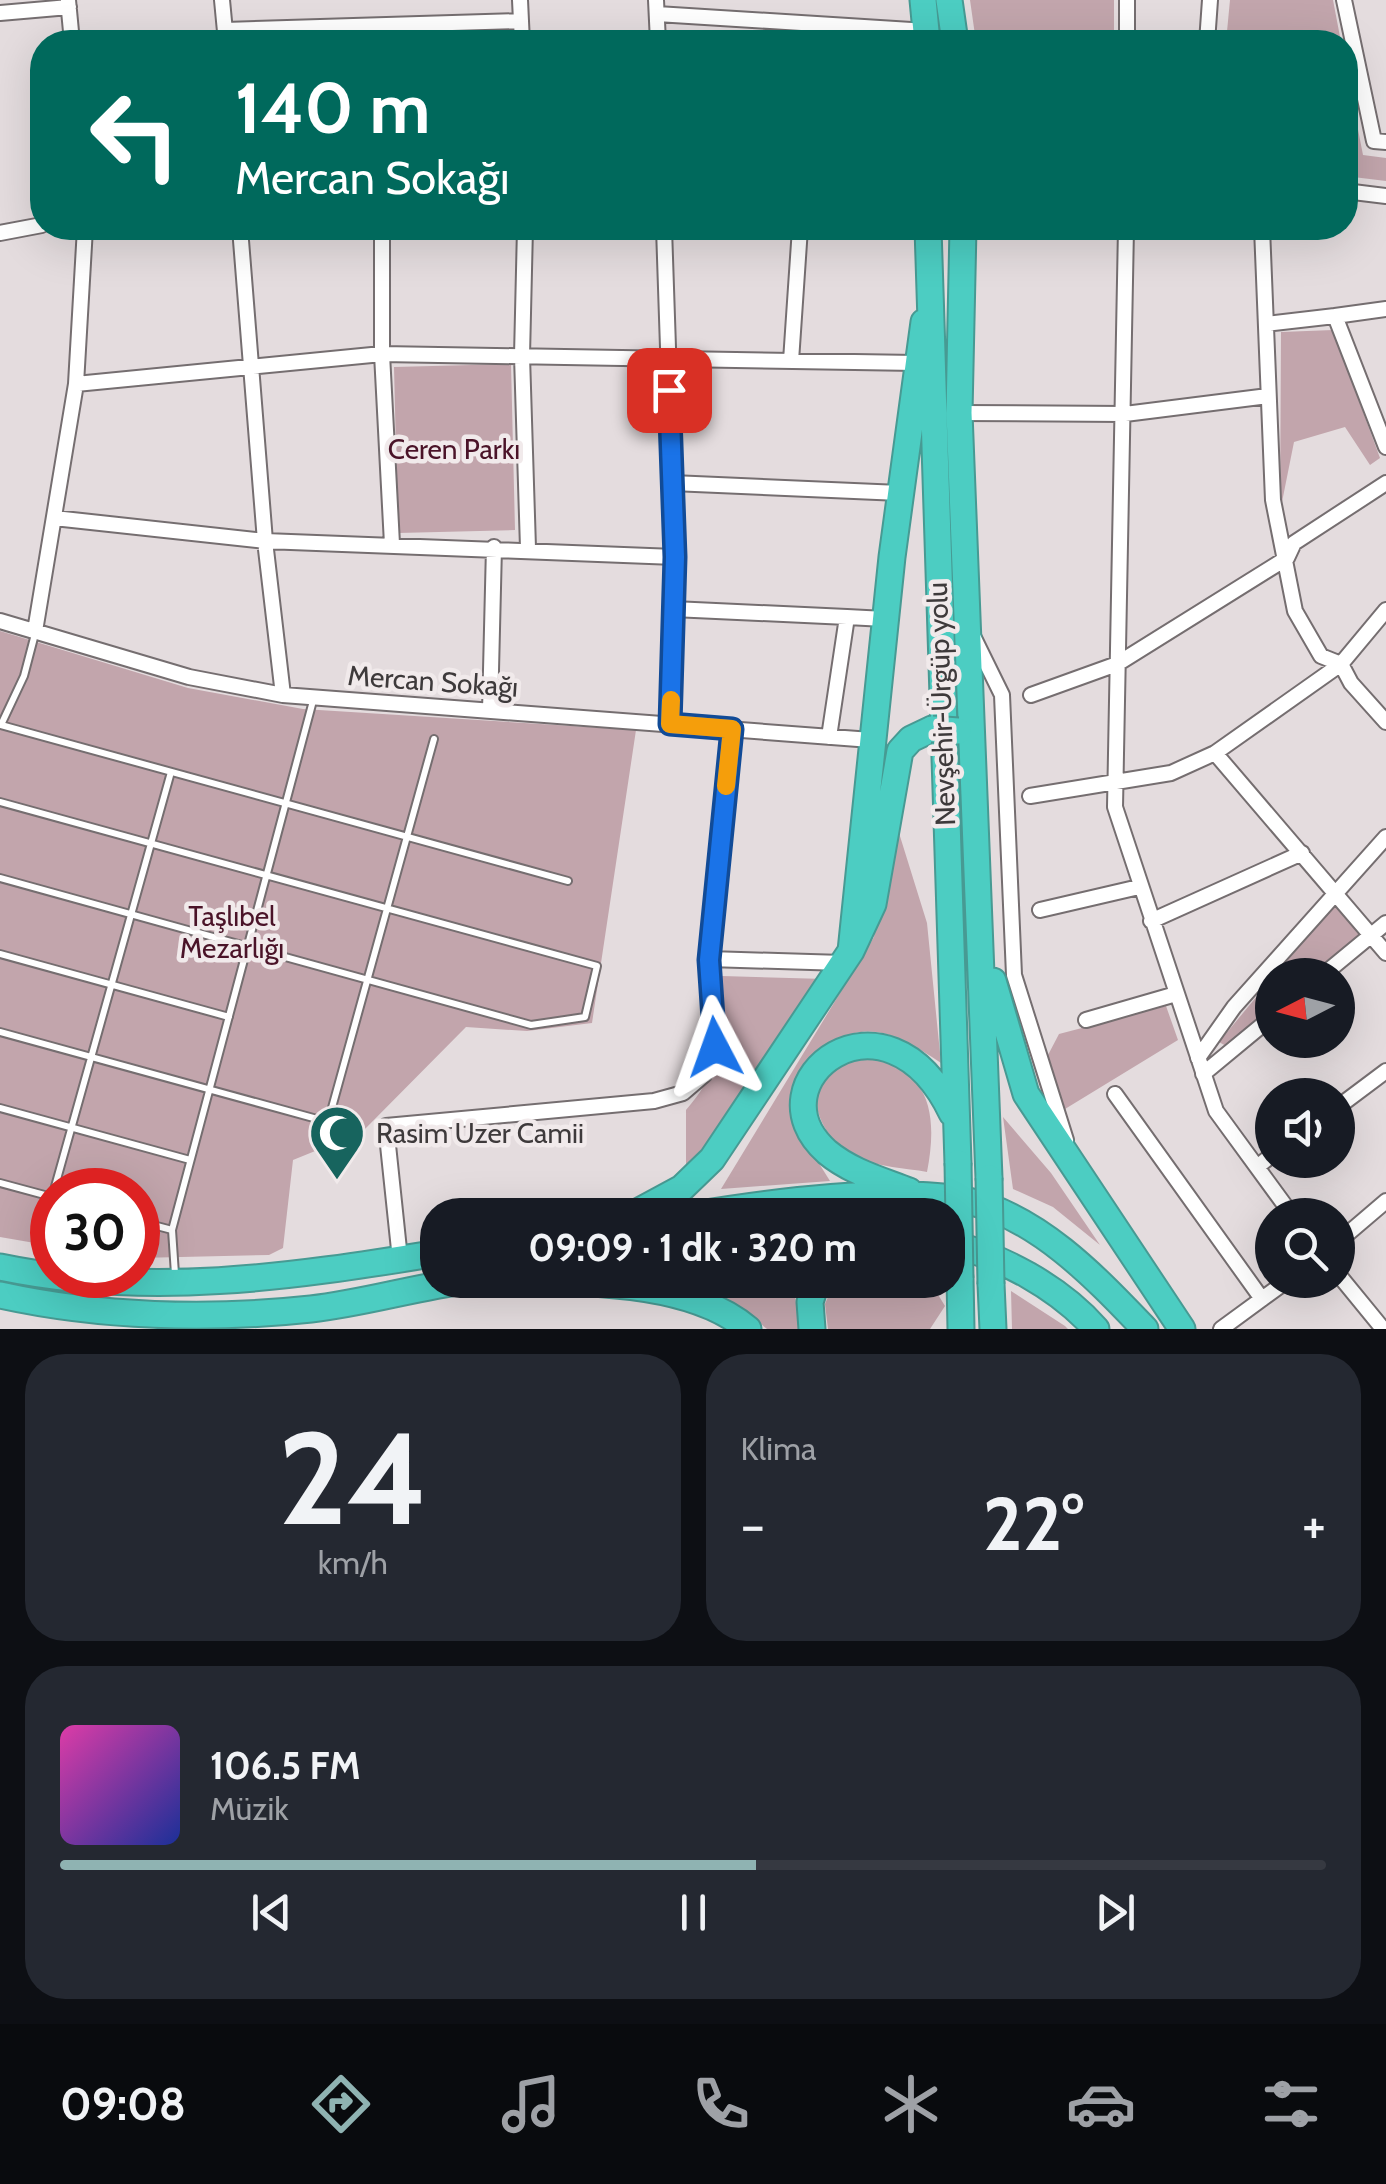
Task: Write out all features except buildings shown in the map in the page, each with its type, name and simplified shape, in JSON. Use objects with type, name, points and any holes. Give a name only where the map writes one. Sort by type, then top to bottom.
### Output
[{"type":"highway","points":[[922,0],[926,30]]},
{"type":"highway","points":[[952,4],[955,30]]},
{"type":"highway","name":"Nevşehir-Ürgüp yolu","points":[[929,240],[958,1163],[957,1323]]},
{"type":"highway","name":"Nevşehir-Ürgüp yolu","points":[[963,240],[959,413],[968,624],[954,735],[981,921],[994,1329]]},
{"type":"highway","points":[[847,957],[916,363],[932,283]]},
{"type":"highway","points":[[663,1198],[682,1188],[712,1159],[847,957],[874,904],[900,752],[910,739],[954,735]]},
{"type":"highway","points":[[981,921],[1001,1018],[1026,1094],[1182,1329]]},
{"type":"highway","points":[[924,1197],[853,1170],[826,1150],[808,1129],[804,1102],[811,1074],[831,1054],[866,1045],[898,1050],[928,1071],[956,1121]]},
{"type":"highway","points":[[878,1198],[924,1197],[969,1202],[1028,1229],[1102,1284],[1145,1329]]},
{"type":"highway","points":[[965,1247],[1026,1275],[1096,1329]]},
{"type":"highway","points":[[0,1267],[53,1278],[176,1286],[306,1274],[420,1255]]},
{"type":"highway","points":[[0,1295],[62,1309],[184,1321],[312,1308],[420,1288]]},
{"type":"highway","points":[[680,1298],[748,1329]]},
{"type":"highway","points":[[811,1298],[812,1329]]},
{"type":"street","points":[[222,0],[224,30]]},
{"type":"street","points":[[520,0],[521,30]]},
{"type":"street","points":[[1127,30],[1128,0]]},
{"type":"street","points":[[1209,30],[1210,0]]},
{"type":"street","points":[[1344,0],[1350,30]]},
{"type":"street","points":[[0,13],[69,3],[71,30]]},
{"type":"street","points":[[656,7],[871,30]]},
{"type":"street","points":[[336,30],[521,20]]},
{"type":"street","points":[[1358,66],[1374,141],[1386,142]]},
{"type":"street","points":[[1358,193],[1386,196]]},
{"type":"street","points":[[0,230],[30,226]]},
{"type":"street","points":[[35,631],[76,384],[84,240]]},
{"type":"street","points":[[241,240],[265,541],[284,694]]},
{"type":"street","points":[[382,240],[382,354],[392,544]]},
{"type":"street","points":[[525,240],[522,356],[528,548]]},
{"type":"street","points":[[664,240],[675,557],[670,724]]},
{"type":"street","points":[[791,361],[799,240]]},
{"type":"street","points":[[1126,240],[1115,807],[1216,1111],[1255,1164]]},
{"type":"street","points":[[1262,240],[1272,500],[1295,611],[1321,656],[1341,664],[1351,683],[1386,722]]},
{"type":"street","points":[[1266,324],[1386,309]]},
{"type":"street","points":[[1336,316],[1386,447]]},
{"type":"street","points":[[76,384],[382,354],[916,363]]},
{"type":"street","points":[[959,413],[1125,414],[1268,396]]},
{"type":"street","points":[[672,483],[900,493]]},
{"type":"street","points":[[1031,695],[1117,664],[1287,558],[1294,543],[1386,483]]},
{"type":"street","points":[[54,518],[265,541],[528,548],[675,557]]},
{"type":"street","points":[[490,710],[494,548]]},
{"type":"street","points":[[674,609],[885,619]]},
{"type":"street","points":[[1030,796],[1171,773],[1215,754],[1341,664],[1386,610]]},
{"type":"street","points":[[829,737],[847,617]]},
{"type":"street","name":"Mercan Sokağı","points":[[0,621],[189,677],[284,694],[872,740]]},
{"type":"street","points":[[968,624],[1002,695],[1014,976],[1074,1170]]},
{"type":"street","points":[[400,1259],[386,1126],[654,1101],[683,1094],[704,1075],[715,1047],[709,960],[732,729]]},
{"type":"street","points":[[1215,754],[1386,954]]},
{"type":"street","points":[[1198,1058],[1234,1007],[1386,838]]},
{"type":"street","points":[[1151,921],[1302,853]]},
{"type":"street","points":[[1040,910],[1139,887]]},
{"type":"street","points":[[1344,958],[1386,924]]},
{"type":"street","points":[[709,960],[847,957]]},
{"type":"street","points":[[1086,1020],[1176,994]]},
{"type":"street","points":[[1203,1074],[1255,1031]]},
{"type":"street","points":[[1355,1095],[1386,1072]]},
{"type":"street","points":[[1115,1094],[1262,1299],[1221,1329]]},
{"type":"street","points":[[1355,1227],[1386,1201]]},
{"type":"street","points":[[1355,1295],[1383,1329]]},
{"type":"lane","points":[[35,631],[24,676],[0,725],[568,881]]},
{"type":"lane","points":[[176,1286],[172,1230],[314,697]]},
{"type":"lane","points":[[0,1032],[328,1122],[434,739]]},
{"type":"lane","points":[[61,1168],[171,772]]},
{"type":"lane","points":[[0,802],[597,966],[586,1017],[531,1025],[0,878]]},
{"type":"lane","points":[[0,954],[229,1016]]},
{"type":"lane","points":[[0,1108],[190,1160]]},
{"type":"lane","points":[[0,1183],[30,1190]]},
{"type":"lane","points":[[160,1227],[172,1230]]},
{"type":"green space","points":[[970,0],[1114,0],[1114,30],[974,30]]},
{"type":"green space","points":[[1230,0],[1333,0],[1339,30],[1227,30]]},
{"type":"green space","points":[[1358,129],[1363,155],[1386,158],[1386,181],[1358,178]]},
{"type":"green space","points":[[1333,330],[1380,458],[1370,465],[1345,427],[1294,442],[1280,512],[1281,332]]},
{"type":"green space","name":"Ceren Parkı","points":[[511,364],[515,530],[398,533],[394,367]]},
{"type":"green space","name":"Taşlıbel Mezarlığı","points":[[0,631],[188,688],[303,709],[636,730],[592,1023],[527,1031],[466,1027],[362,1132],[293,1160],[283,1248],[269,1255],[160,1257],[160,1168],[30,1168],[30,1242],[0,1237]]},
{"type":"green space","points":[[899,833],[927,923],[941,1063],[889,1035],[857,1033],[841,1038],[808,1065],[815,1157],[830,1181],[721,1189],[874,937],[887,835]]},
{"type":"green space","points":[[1338,902],[1360,935],[1332,958],[1290,958]]},
{"type":"green space","points":[[722,976],[826,979],[686,1174],[686,1110],[714,1063],[720,1032]]},
{"type":"green space","points":[[1255,999],[1255,1022],[1226,1046],[1219,1042]]},
{"type":"green space","points":[[1166,1006],[1178,1040],[1065,1109],[1048,1055],[1059,1034]]},
{"type":"green space","points":[[867,1058],[905,1072],[925,1097],[931,1132],[927,1172],[858,1158],[835,1141],[819,1116],[818,1089],[825,1077],[837,1066]]},
{"type":"green space","points":[[1003,1117],[1051,1173],[1100,1245],[1053,1207],[1013,1189]]},
{"type":"green space","points":[[1011,1291],[1065,1326],[1068,1329],[1012,1329]]},
{"type":"green space","points":[[721,1298],[795,1298],[799,1329],[767,1329],[739,1306]]},
{"type":"green space","points":[[828,1298],[940,1298],[945,1306],[930,1329],[828,1329]]},
{"type":"slow traffic","points":[[671,700],[670,724],[732,729],[726,786]]},
{"type":"place","name":"Rasim Uzer Camii","points":[[337,1182]]},
{"type":"route","points":[[669,390],[675,557],[670,724],[732,729],[709,960],[715,1047]]}]
